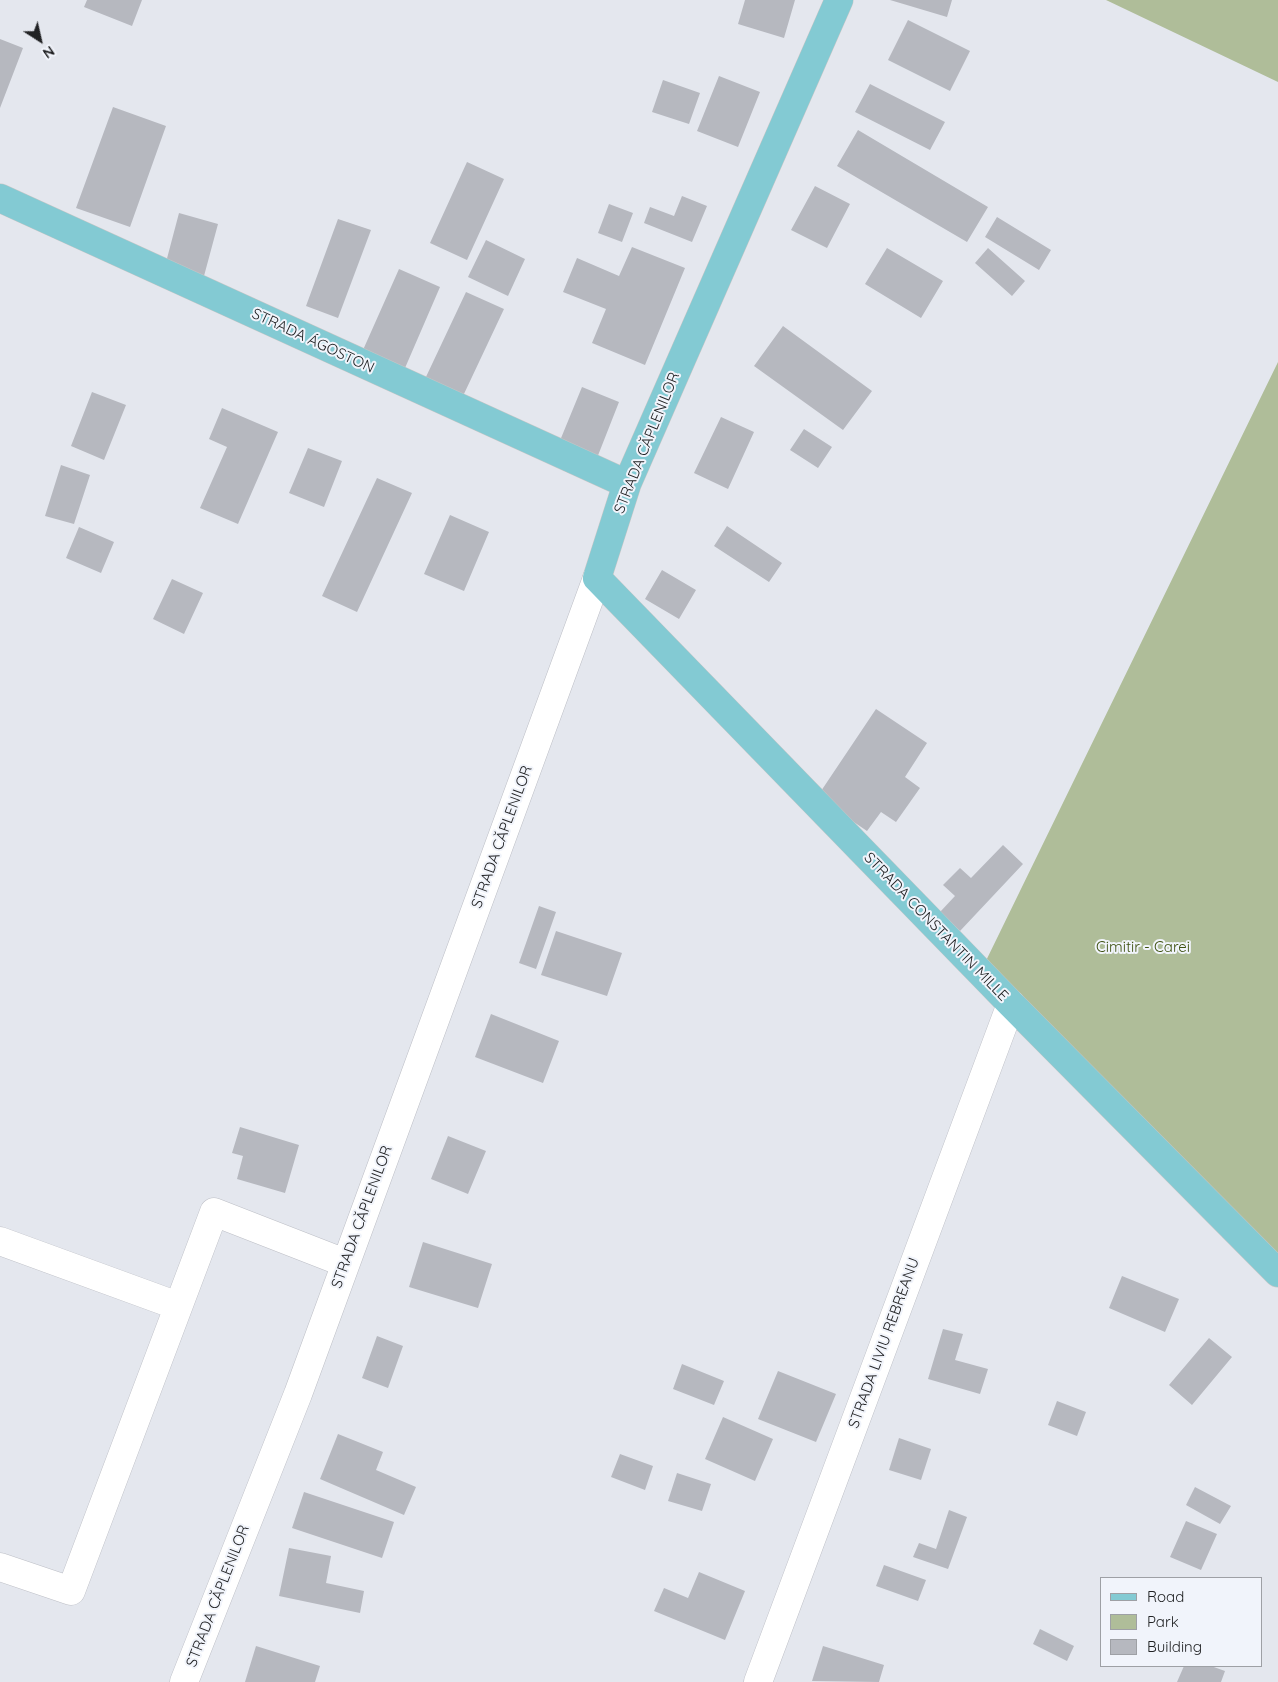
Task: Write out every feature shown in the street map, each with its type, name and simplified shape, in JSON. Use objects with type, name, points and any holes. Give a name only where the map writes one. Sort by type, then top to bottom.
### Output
[{"type":"main road","name":"STRADA CĂPLENILOR","points":[[597,578],[626,484],[839,0]]},
{"type":"main road","name":"STRADA ÁGOSTON","points":[[0,198],[626,484]]},
{"type":"main road","name":"STRADA CONSTANTIN MILLE","points":[[597,578],[1011,1004],[1278,1273]]},
{"type":"street","name":"STRADA CĂPLENILOR","points":[[184,1682],[298,1394],[597,578]]},
{"type":"street","name":"STRADA LIVIU REBREANU","points":[[758,1682],[1011,1004]]},
{"type":"street","points":[[0,1567],[71,1590],[214,1212],[346,1263]]},
{"type":"street","points":[[0,1241],[178,1306]]},
{"type":"green space","points":[[1106,0],[1278,0],[1278,82]]},
{"type":"green space","name":"Cimitir - Carei","points":[[1278,362],[1278,1283],[980,973]]},
{"type":"building","points":[[87,0],[142,0],[132,26],[84,7]]},
{"type":"building","points":[[745,0],[795,0],[784,38],[738,24]]},
{"type":"building","points":[[890,0],[952,0],[947,17]]},
{"type":"building","points":[[908,20],[970,51],[950,91],[888,60]]},
{"type":"building","points":[[0,39],[23,48],[0,108]]},
{"type":"building","points":[[719,76],[760,92],[738,147],[697,131]]},
{"type":"building","points":[[663,80],[700,93],[689,124],[652,112]]},
{"type":"building","points":[[870,84],[945,122],[930,150],[855,112]]},
{"type":"building","points":[[113,107],[166,126],[130,227],[76,208]]},
{"type":"building","points":[[858,130],[988,207],[967,242],[837,166]]},
{"type":"building","points":[[467,162],[504,179],[467,260],[430,243]]},
{"type":"building","points":[[815,186],[850,204],[827,248],[791,230]]},
{"type":"building","points":[[682,196],[707,206],[692,242],[644,223],[650,207],[674,216]]},
{"type":"building","points":[[609,204],[633,213],[622,242],[598,233]]},
{"type":"building","points":[[179,213],[218,224],[204,276],[165,266]]},
{"type":"building","points":[[997,217],[1051,250],[1039,270],[985,237]]},
{"type":"building","points":[[338,219],[371,230],[338,318],[306,306]]},
{"type":"building","points":[[486,240],[525,259],[508,296],[468,277]]},
{"type":"building","points":[[632,247],[685,268],[645,365],[592,343],[606,309],[563,292],[577,258],[619,276]]},
{"type":"building","points":[[887,248],[943,281],[921,318],[865,284]]},
{"type":"building","points":[[988,248],[1025,281],[1012,296],[975,263]]},
{"type":"building","points":[[399,269],[440,287],[405,368],[363,350]]},
{"type":"building","points":[[466,292],[504,309],[463,396],[425,379]]},
{"type":"building","points":[[783,326],[872,391],[843,430],[754,366]]},
{"type":"building","points":[[582,387],[619,402],[597,458],[559,443]]},
{"type":"building","points":[[92,392],[126,405],[104,460],[71,446]]},
{"type":"building","points":[[222,408],[278,432],[238,524],[200,508],[227,447],[209,439]]},
{"type":"building","points":[[721,417],[754,432],[728,489],[694,473]]},
{"type":"building","points":[[804,429],[832,447],[818,468],[790,450]]},
{"type":"building","points":[[308,448],[342,461],[324,507],[289,493]]},
{"type":"building","points":[[61,465],[90,475],[74,524],[45,516]]},
{"type":"building","points":[[377,478],[412,493],[357,612],[322,596]]},
{"type":"building","points":[[450,515],[489,532],[464,591],[424,574]]},
{"type":"building","points":[[727,526],[782,563],[769,582],[714,546]]},
{"type":"building","points":[[79,527],[114,542],[101,573],[66,558]]},
{"type":"building","points":[[662,570],[696,590],[679,619],[645,599]]},
{"type":"building","points":[[172,579],[203,593],[184,634],[153,619]]},
{"type":"building","points":[[876,709],[927,743],[905,777],[920,788],[896,822],[881,812],[867,831],[817,797]]},
{"type":"building","points":[[1003,845],[1023,864],[960,931],[940,912],[955,896],[943,885],[960,868],[971,878]]},
{"type":"building","points":[[539,906],[556,912],[536,969],[519,963]]},
{"type":"building","points":[[556,931],[622,953],[607,996],[541,975]]},
{"type":"building","points":[[491,1014],[559,1041],[543,1083],[475,1057]]},
{"type":"building","points":[[240,1127],[299,1145],[285,1193],[237,1179],[243,1156],[232,1153]]},
{"type":"building","points":[[448,1136],[486,1151],[468,1194],[431,1179]]},
{"type":"building","points":[[423,1242],[492,1264],[478,1308],[409,1287]]},
{"type":"building","points":[[1122,1276],[1179,1299],[1165,1332],[1109,1308]]},
{"type":"building","points":[[943,1329],[963,1334],[955,1360],[988,1369],[980,1394],[928,1379]]},
{"type":"building","points":[[377,1336],[403,1346],[388,1388],[362,1378]]},
{"type":"building","points":[[1209,1338],[1232,1357],[1192,1405],[1169,1385]]},
{"type":"building","points":[[682,1364],[724,1381],[714,1405],[673,1389]]},
{"type":"building","points":[[778,1371],[836,1394],[816,1442],[758,1419]]},
{"type":"building","points":[[1057,1401],[1086,1412],[1077,1436],[1048,1425]]},
{"type":"building","points":[[723,1417],[773,1439],[755,1481],[705,1459]]},
{"type":"building","points":[[338,1434],[383,1452],[376,1470],[416,1487],[404,1515],[320,1479]]},
{"type":"building","points":[[899,1438],[931,1449],[921,1480],[889,1470]]},
{"type":"building","points":[[620,1454],[653,1466],[645,1490],[611,1477]]},
{"type":"building","points":[[677,1473],[711,1484],[702,1511],[668,1501]]},
{"type":"building","points":[[1195,1487],[1231,1506],[1220,1524],[1186,1505]]},
{"type":"building","points":[[304,1492],[394,1522],[382,1558],[292,1528]]},
{"type":"building","points":[[949,1510],[967,1517],[948,1569],[913,1557],[919,1543],[936,1549]]},
{"type":"building","points":[[1186,1521],[1217,1534],[1201,1570],[1170,1557]]},
{"type":"building","points":[[289,1548],[331,1556],[326,1583],[364,1591],[360,1613],[279,1596]]},
{"type":"building","points":[[884,1565],[926,1580],[918,1601],[876,1586]]},
{"type":"building","points":[[699,1572],[745,1591],[725,1640],[654,1611],[664,1588],[688,1598]]},
{"type":"building","points":[[1040,1629],[1074,1646],[1067,1661],[1033,1644]]},
{"type":"building","points":[[256,1646],[320,1666],[315,1682],[245,1682]]},
{"type":"building","points":[[823,1646],[884,1665],[879,1682],[812,1681]]},
{"type":"building","points":[[1184,1667],[1214,1667],[1225,1671],[1221,1682],[1177,1682]]}]
